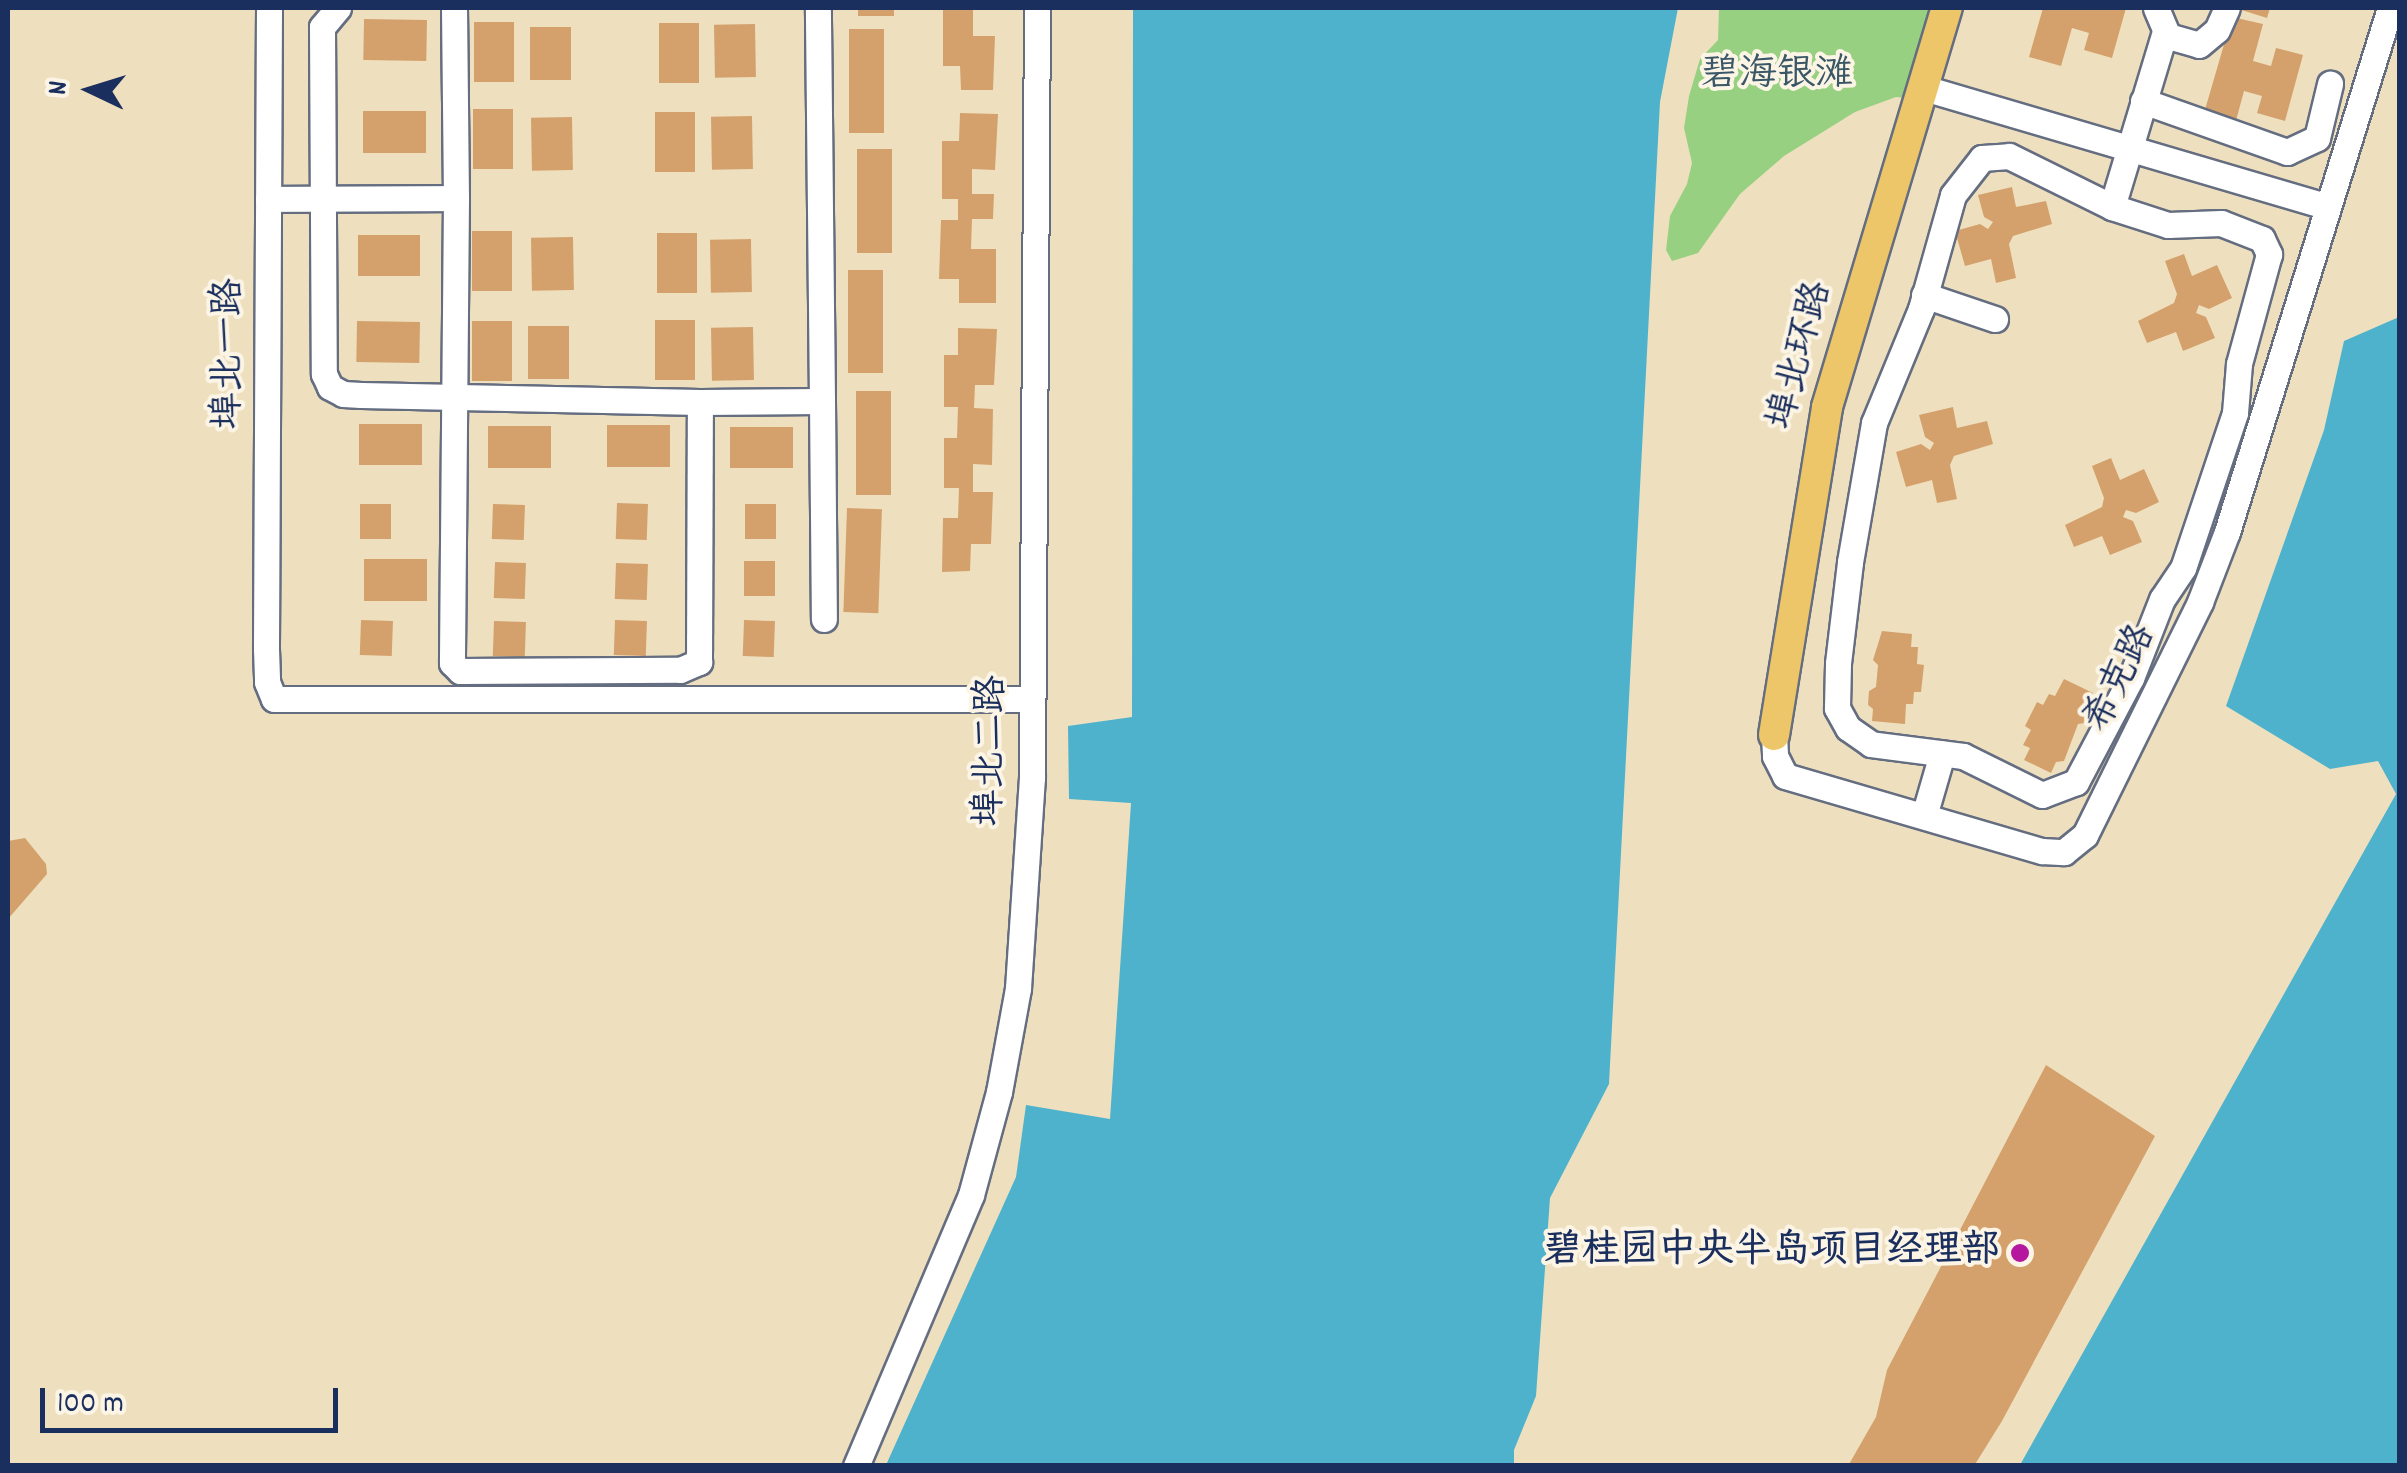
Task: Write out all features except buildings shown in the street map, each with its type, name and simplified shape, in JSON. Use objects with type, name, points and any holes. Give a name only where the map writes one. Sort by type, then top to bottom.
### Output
[{"type":"main road","name":"埠北环路","points":[[1774,735],[1827,407],[1947,8]]},
{"type":"street","name":"埠北一路","points":[[269,8],[266,649],[268,682],[274,699],[1031,699]]},
{"type":"street","points":[[338,8],[322,28],[324,374],[330,386],[342,394],[454,398],[822,401]]},
{"type":"street","points":[[454,8],[452,663],[468,674],[680,670],[699,662],[700,402]]},
{"type":"street","points":[[818,8],[824,620]]},
{"type":"street","name":"埠北二路","points":[[856,1466],[950,1250],[999,1092],[1024,926],[1032,778],[1037,8]]},
{"type":"street","points":[[2112,207],[2130,147],[2133,112],[2160,20],[2200,44],[2217,30],[2227,8]]},
{"type":"street","name":"希克路","points":[[1774,735],[1775,756],[1785,776],[2052,853],[2064,852],[2085,836],[2185,634],[2228,532],[2390,8]]},
{"type":"street","points":[[2133,112],[2287,152],[2316,138],[2330,84]]},
{"type":"street","points":[[1924,88],[2328,207]]},
{"type":"street","points":[[2009,156],[2112,207],[2168,225],[2221,223],[2262,239],[2269,254],[2238,364],[2235,413],[2182,568],[2162,599],[2124,694],[2076,782],[2042,795],[1984,764],[1871,744],[1848,728],[1838,708],[1844,603],[1874,423],[1900,366],[1953,195],[1982,158],[2009,156]]},
{"type":"street","points":[[268,199],[456,198]]},
{"type":"street","points":[[1924,295],[1995,319]]},
{"type":"street","points":[[1924,816],[1942,754]]},
{"type":"green space","name":"碧海银滩","points":[[1719,8],[1933,8],[1908,98],[1896,97],[1855,112],[1784,156],[1740,194],[1698,253],[1672,261],[1666,250],[1670,216],[1687,184],[1692,163],[1684,128],[1689,96],[1700,59],[1718,40]]},
{"type":"water","points":[[1133,8],[1678,8],[1660,102],[1609,1084],[1550,1198],[1536,1396],[1514,1450],[1514,1465],[886,1465],[1016,1177],[1026,1105],[1110,1119],[1131,803],[1069,799],[1068,726],[1132,717]]},
{"type":"water","points":[[2399,317],[2399,1465],[2020,1465],[2396,794],[2378,761],[2330,769],[2226,706],[2324,430],[2344,341]]},
{"type":"place","name":"碧桂园中央半岛项目经理部","points":[[2020,1253]]}]
